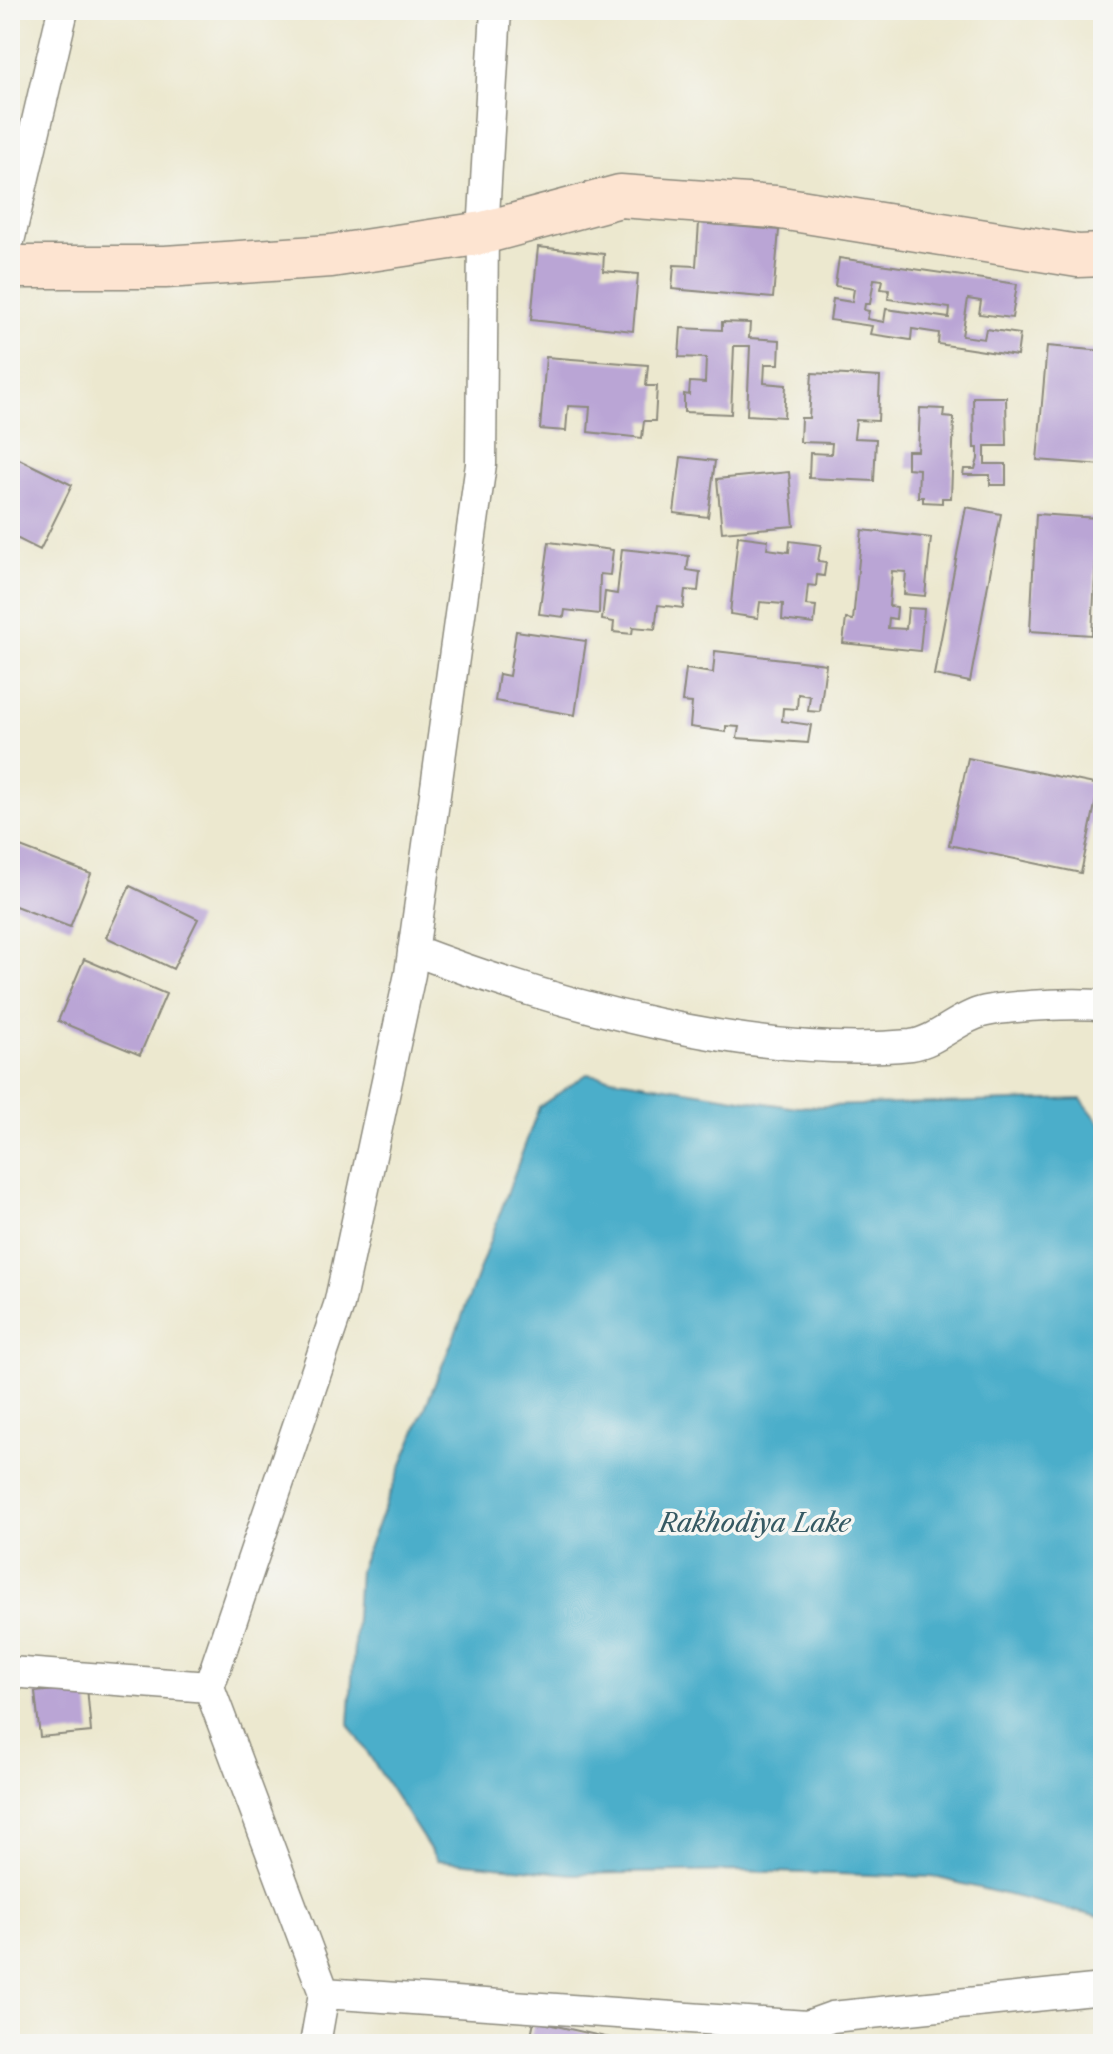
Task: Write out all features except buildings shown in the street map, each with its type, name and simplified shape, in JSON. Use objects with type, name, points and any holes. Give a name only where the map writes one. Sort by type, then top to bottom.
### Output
[{"type":"street","points":[[10,237],[63,10]]},
{"type":"street","points":[[315,2044],[324,1993],[209,1687],[339,1305],[413,950],[481,464],[483,233],[496,10]]},
{"type":"street","points":[[10,267],[165,267],[331,256],[483,233],[620,196],[775,207],[1078,256],[1103,255]]},
{"type":"street","points":[[413,950],[550,998],[719,1035],[823,1045],[914,1045],[982,1012],[1103,1006]]},
{"type":"street","points":[[10,1672],[209,1687]]},
{"type":"street","points":[[324,1993],[810,2035],[832,2017],[1103,1989]]},
{"type":"water","name":"Rakhodiya Lake","points":[[587,1074],[790,1107],[1081,1099],[1103,1127],[1103,1918],[934,1877],[740,1871],[572,1874],[437,1860],[349,1724],[359,1570],[460,1322],[539,1107]]}]
